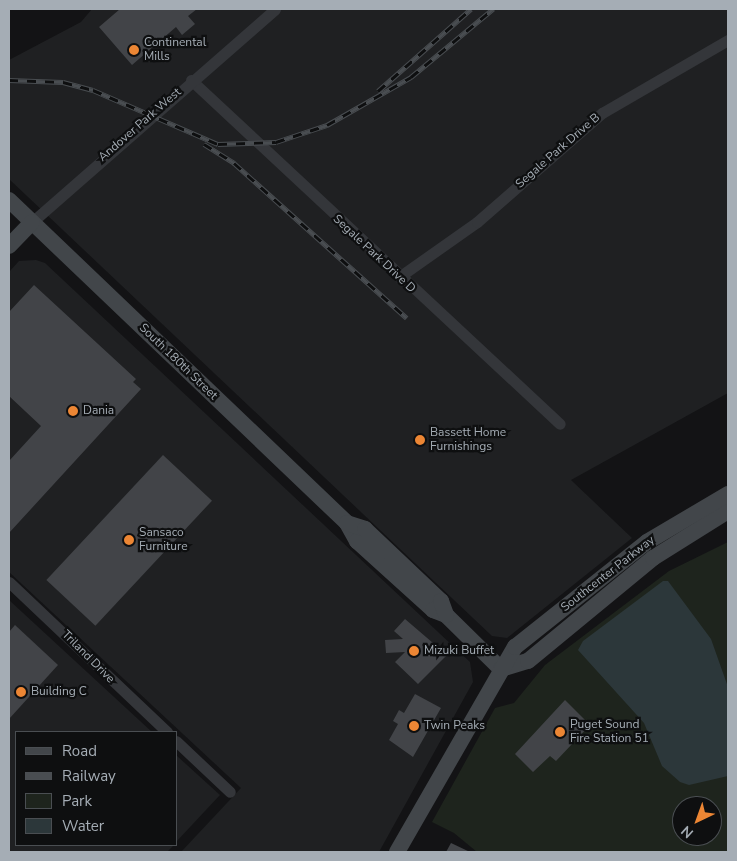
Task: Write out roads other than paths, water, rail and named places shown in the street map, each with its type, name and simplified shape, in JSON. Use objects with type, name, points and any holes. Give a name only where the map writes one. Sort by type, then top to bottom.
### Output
[{"type":"main road","name":"South 180th Street","points":[[9,200],[347,523],[365,529],[441,601],[446,615],[501,669]]},
{"type":"main road","name":"Andover Park West","points":[[9,246],[32,222]]},
{"type":"main road","name":"Southcenter Parkway","points":[[397,852],[515,647],[647,542],[728,494]]},
{"type":"main road","name":"Southcenter Parkway","points":[[501,669],[528,661],[653,558],[728,511]]},
{"type":"street","name":"Andover Park West","points":[[32,222],[191,80],[275,9]]},
{"type":"street","name":"Segale Park Drive B","points":[[399,278],[477,222],[602,113],[728,40]]},
{"type":"street","name":"Segale Park Drive D","points":[[191,80],[399,278],[560,424]]},
{"type":"street","name":"Triland Drive","points":[[9,582],[166,731]]},
{"type":"street","points":[[178,743],[230,792]]},
{"type":"water","points":[[663,581],[668,581],[711,639],[728,687],[728,776],[689,785],[680,782],[662,766],[644,723],[578,650],[583,641]]},
{"type":"railway","points":[[378,91],[471,9]]},
{"type":"railway","points":[[9,80],[63,82],[93,90],[218,144],[276,142],[327,125],[411,77],[493,9]]},
{"type":"railway","points":[[204,144],[234,163],[407,318]]},
{"type":"place","name":"Continental Mills","points":[[134,50]]},
{"type":"place","name":"Dania","points":[[73,411]]},
{"type":"place","name":"Bassett Home Furnishings","points":[[420,440]]},
{"type":"place","name":"Sansaco Furniture","points":[[129,540]]},
{"type":"place","name":"Mizuki Buffet","points":[[414,651]]},
{"type":"place","name":"Building C","points":[[21,692]]},
{"type":"place","name":"Twin Peaks","points":[[414,726]]},
{"type":"place","name":"Puget Sound Fire Station 51","points":[[560,732]]}]
